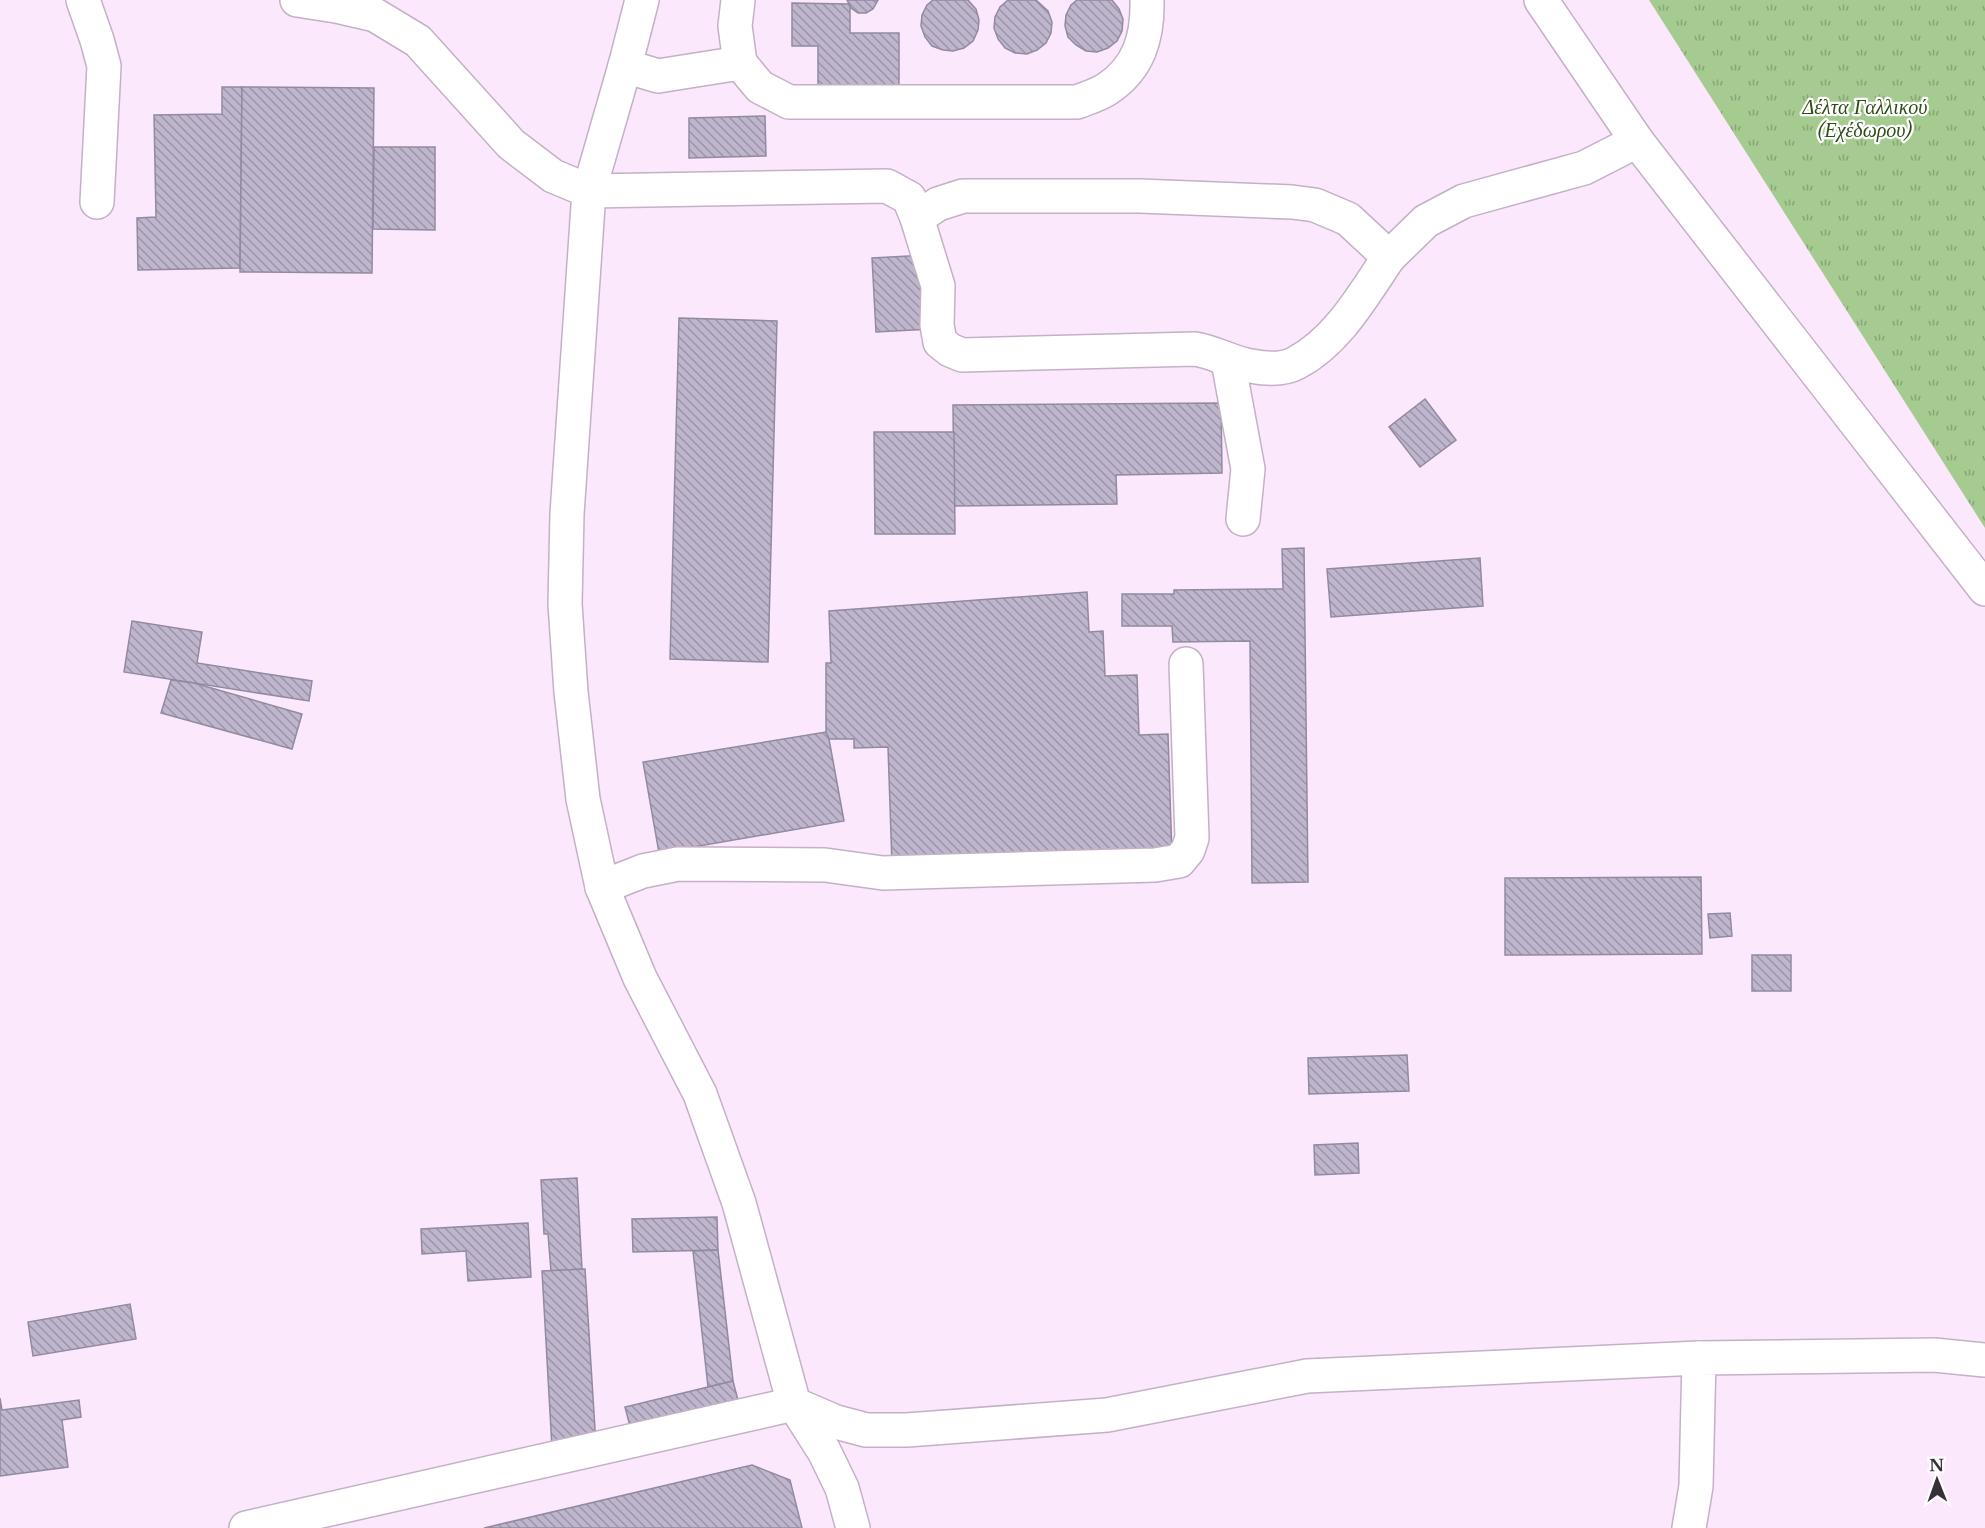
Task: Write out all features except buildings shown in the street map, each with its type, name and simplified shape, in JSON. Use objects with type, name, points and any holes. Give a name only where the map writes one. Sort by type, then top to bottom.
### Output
[{"type":"street","points":[[83,0],[98,39],[104,66],[97,202]]},
{"type":"street","points":[[297,0],[375,15],[418,41],[511,144],[553,176],[589,191],[887,186],[909,198],[938,286],[937,325],[940,342],[950,350],[962,354],[1195,349],[1210,351],[1228,361],[1252,367],[1279,368],[1295,364],[1332,336],[1389,257],[1426,221],[1464,201],[1584,168],[1636,141]]},
{"type":"street","points":[[642,0],[589,191],[567,514],[565,604],[571,692],[583,799],[602,887],[640,978],[700,1094],[739,1203],[794,1404],[824,1451],[842,1488],[853,1528]]},
{"type":"street","points":[[738,0],[735,26],[740,63],[760,87],[789,102],[1077,102],[1106,90],[1128,72],[1140,52],[1148,17],[1147,0]]},
{"type":"street","points":[[1540,0],[1636,141],[1985,589]]},
{"type":"street","points":[[625,66],[658,76],[740,63]]},
{"type":"street","points":[[917,218],[938,204],[963,196],[1140,196],[1292,202],[1315,205],[1348,219],[1389,257]]},
{"type":"street","points":[[1228,361],[1248,469],[1244,519]]},
{"type":"street","points":[[602,887],[643,871],[678,864],[825,865],[883,873],[1155,865],[1179,861],[1188,850],[1192,838],[1186,664]]},
{"type":"street","points":[[246,1528],[794,1404],[836,1422],[866,1430],[907,1430],[1107,1415],[1307,1376],[1699,1358],[1934,1355],[1985,1360]]},
{"type":"street","points":[[1689,1528],[1696,1486],[1699,1358]]},
{"type":"green space","name":"Δέλτα Γαλλικού (Εχέδωρου)","points":[[1649,0],[1985,0],[1985,528]]}]
